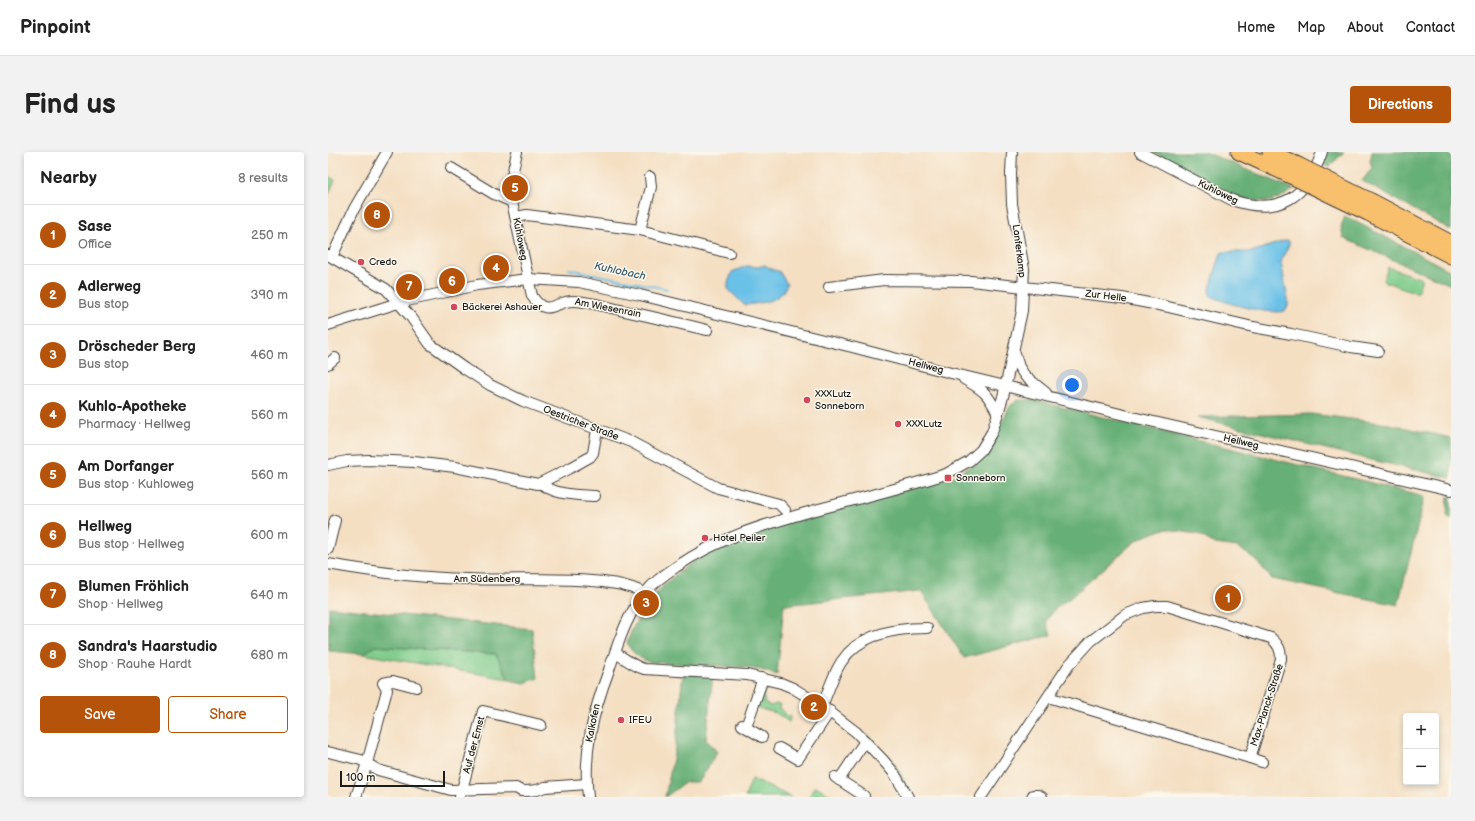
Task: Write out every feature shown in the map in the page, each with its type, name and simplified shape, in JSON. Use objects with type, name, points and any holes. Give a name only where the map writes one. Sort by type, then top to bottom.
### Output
[{"type":"highway","points":[[1239,152],[1294,170],[1370,208],[1451,243]]},
{"type":"highway","points":[[1270,152],[1294,170]]},
{"type":"highway","points":[[1370,208],[1451,256]]},
{"type":"street","points":[[330,256],[354,209],[387,152]]},
{"type":"street","name":"Kuhloweg","points":[[517,152],[512,175],[512,202],[528,279]]},
{"type":"street","name":"Lanferkamp","points":[[645,593],[660,578],[682,563],[742,532],[937,477],[958,469],[969,462],[981,450],[992,432],[998,414],[1006,385],[1022,311],[1022,258],[1012,204],[1012,152]]},
{"type":"street","name":"Kuhloweg","points":[[1140,152],[1232,200],[1246,205],[1260,207],[1280,204],[1291,198],[1299,191],[1308,182],[1320,160],[1322,152]]},
{"type":"street","points":[[451,168],[494,194],[512,202]]},
{"type":"street","points":[[640,230],[651,187],[650,177]]},
{"type":"street","points":[[516,217],[527,215],[640,230],[729,253]]},
{"type":"street","name":"Oestricher Straße","points":[[330,256],[381,286],[398,303],[430,344],[465,369],[490,384],[523,401],[631,442],[718,488],[779,504],[785,510]]},
{"type":"street","name":"Hellweg","points":[[328,325],[398,303],[477,284],[528,279],[580,282],[603,286],[1141,419],[1451,490]]},
{"type":"street","name":"Am Wiesenrain","points":[[528,279],[532,296],[542,307],[549,308],[573,300],[619,309],[707,330]]},
{"type":"street","name":"Zur Helle","points":[[830,287],[884,280],[971,282],[1122,298],[1164,306],[1253,327],[1378,351]]},
{"type":"street","name":"Lanferkamp","points":[[1014,350],[1019,367],[1025,376],[1049,396]]},
{"type":"street","points":[[951,372],[979,387],[986,394],[998,414]]},
{"type":"street","points":[[328,465],[347,461],[370,460],[414,462],[455,467],[532,483],[541,483],[590,457],[593,453],[597,430]]},
{"type":"street","points":[[541,483],[545,488],[554,491],[594,496]]},
{"type":"street","points":[[328,549],[336,520]]},
{"type":"street","name":"Am Südenberg","points":[[328,564],[411,576],[441,578],[487,580],[546,578],[604,582],[631,586],[645,593]]},
{"type":"street","points":[[645,593],[631,613],[615,653],[627,659],[636,666],[644,668],[747,675],[763,678],[793,688],[844,722],[865,741],[884,760],[894,773],[905,796]]},
{"type":"street","name":"Max-Planck-Straße","points":[[981,797],[1069,665],[1078,653],[1091,640],[1125,615],[1142,608],[1161,606],[1176,608],[1271,638],[1278,644],[1281,652],[1282,659],[1250,758],[1048,697]]},
{"type":"street","points":[[779,748],[798,759],[826,709],[842,661],[852,649],[874,635],[912,628],[927,628]]},
{"type":"street","name":"Kalkofen","points":[[588,797],[587,762],[591,727],[615,653]]},
{"type":"street","points":[[762,737],[743,726],[763,678]]},
{"type":"street","points":[[356,797],[387,690],[383,683],[392,681],[416,687]]},
{"type":"street","name":"Auf der Emst","points":[[461,793],[483,711],[541,725]]},
{"type":"street","points":[[864,796],[837,779],[865,741]]},
{"type":"street","name":"Auf der Emst","points":[[328,752],[350,756],[367,763],[378,770],[461,793],[516,788],[521,791],[527,791],[545,787],[587,784]]},
{"type":"street","points":[[1250,758],[1262,762]]},
{"type":"green space","points":[[1152,152],[1205,152],[1294,189],[1272,201],[1256,201],[1239,198]]},
{"type":"green space","points":[[1328,152],[1344,152],[1329,167],[1322,164]]},
{"type":"green space","points":[[1372,152],[1451,152],[1451,230],[1362,181],[1372,168],[1370,161]]},
{"type":"green space","points":[[328,176],[335,180],[328,196]]},
{"type":"green space","points":[[1345,216],[1451,271],[1451,285],[1343,238],[1341,227]]},
{"type":"green space","points":[[1388,267],[1422,279],[1417,293],[1383,281]]},
{"type":"green space","points":[[1018,400],[1033,400],[1425,496],[1398,605],[1272,579],[1255,559],[1237,547],[1215,544],[1198,534],[1165,529],[1147,535],[1133,543],[1059,606],[1046,621],[1051,635],[964,658],[921,591],[784,605],[777,675],[761,670],[743,667],[648,662],[638,656],[631,649],[627,642],[645,607],[671,578],[703,555],[739,538],[772,526],[952,477],[977,462],[990,446],[1010,406]]},
{"type":"green space","points":[[1312,414],[1389,424],[1451,438],[1451,478],[1197,417]]},
{"type":"green space","points":[[1448,496],[1451,497],[1451,519],[1447,516]]},
{"type":"green space","points":[[329,607],[532,629],[538,678],[524,683],[509,680],[496,654],[375,646],[363,654],[329,651]]},
{"type":"green space","points":[[375,646],[496,654],[508,679],[363,654]]},
{"type":"green space","points":[[683,673],[713,675],[706,739],[717,752],[699,782],[686,782],[665,797],[675,749]]},
{"type":"green space","points":[[764,686],[771,687],[769,690],[765,690],[763,698],[765,699],[764,703],[771,706],[776,704],[780,705],[779,708],[783,711],[783,713],[787,716],[791,715],[789,722],[776,713],[756,708]]},
{"type":"green space","points":[[868,735],[895,764],[908,787],[866,738]]},
{"type":"green space","points":[[752,779],[791,797],[745,797]]},
{"type":"green space","points":[[816,786],[830,795],[828,797],[809,797]]},
{"type":"water","points":[[1287,240],[1289,241],[1289,244],[1281,262],[1288,300],[1288,305],[1285,311],[1278,312],[1248,308],[1211,296],[1209,292],[1221,253],[1251,252]]},
{"type":"water","points":[[765,265],[773,270],[779,271],[787,284],[785,289],[775,299],[744,305],[728,289],[728,283],[732,272],[746,266],[758,267]]},
{"type":"waterway","name":"Kuhlobach","points":[[569,269],[667,289]]},
{"type":"place","name":"Am Dorfanger","points":[[515,188]]},
{"type":"place","name":"Sandra's Haarstudio","points":[[377,215]]},
{"type":"place","name":"Credo","points":[[361,262]]},
{"type":"place","name":"Kuhlo-Apotheke","points":[[496,268]]},
{"type":"place","name":"Hellweg","points":[[452,281]]},
{"type":"place","name":"Blumen Fröhlich","points":[[409,287]]},
{"type":"place","name":"Bäckerei Ashauer","points":[[454,307]]},
{"type":"place","name":"XXXLutz Sonneborn","points":[[807,400]]},
{"type":"place","name":"XXXLutz","points":[[898,424]]},
{"type":"place","name":"Sonneborn","points":[[948,478]]},
{"type":"place","name":"Hotel Peiler","points":[[705,538]]},
{"type":"place","name":"Sase","points":[[1228,598]]},
{"type":"place","name":"Dröscheder Berg","points":[[646,603]]},
{"type":"place","name":"Adlerweg","points":[[814,707]]},
{"type":"place","name":"IFEU","points":[[621,720]]}]
